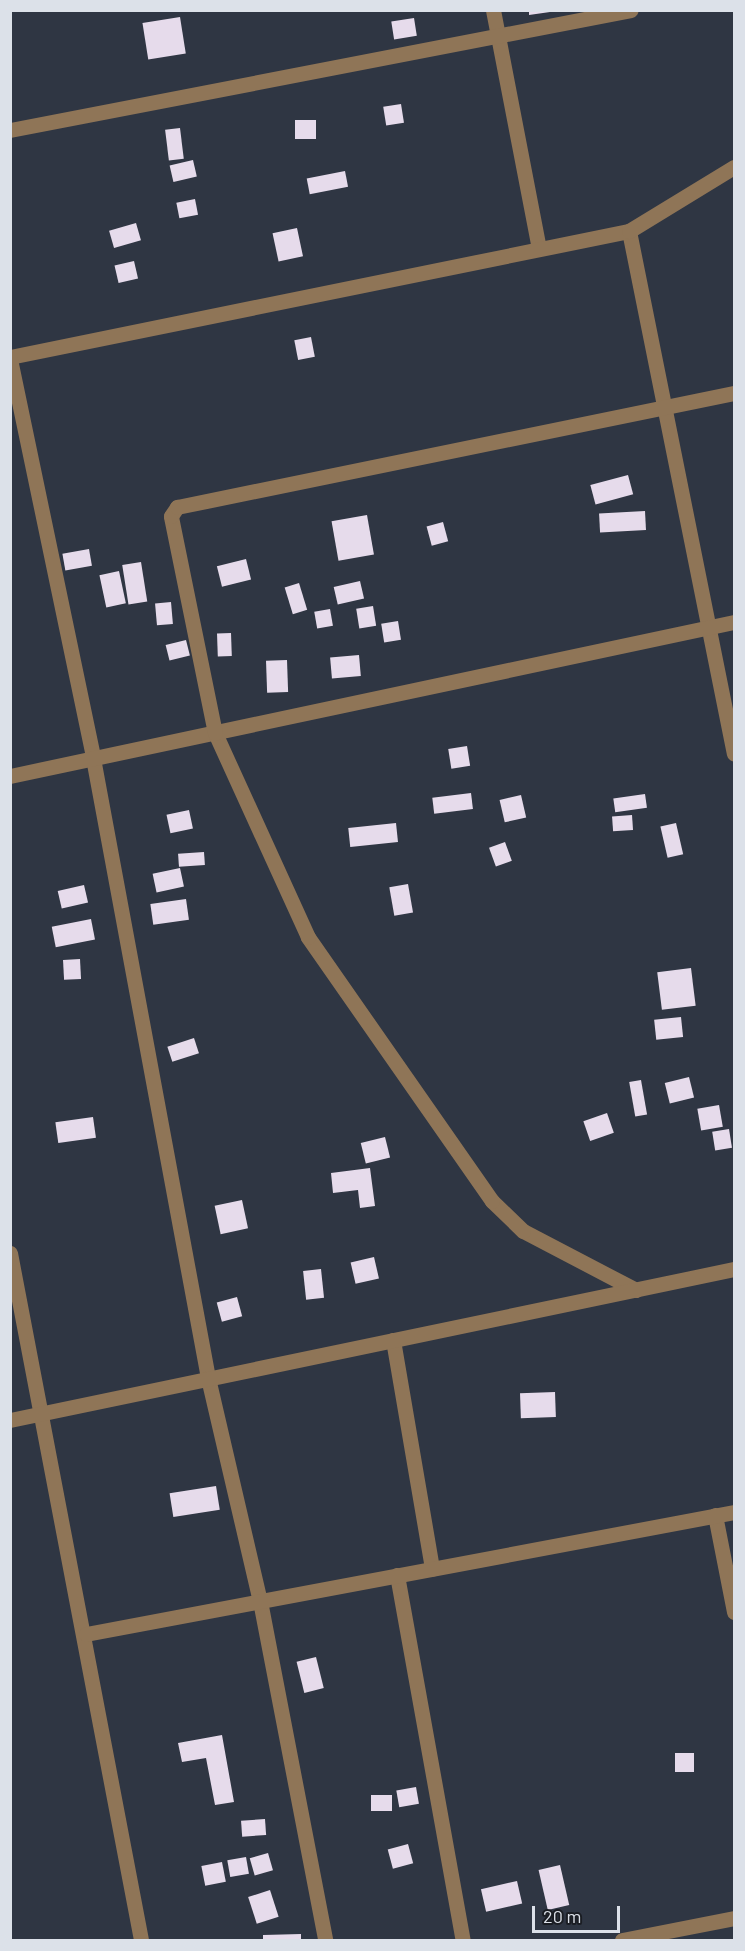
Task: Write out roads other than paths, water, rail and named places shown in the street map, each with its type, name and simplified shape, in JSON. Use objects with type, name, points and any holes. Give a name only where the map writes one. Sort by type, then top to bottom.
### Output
[{"type":"street","points":[[493,10],[539,249]]},
{"type":"street","points":[[10,130],[499,39],[631,10]]},
{"type":"street","points":[[325,1941],[260,1601],[208,1378],[93,758],[10,358],[629,231],[735,167]]},
{"type":"street","points":[[629,231],[663,408],[735,754]]},
{"type":"street","points":[[636,1290],[524,1232],[492,1201],[308,937],[215,733],[171,526],[177,507],[735,393]]},
{"type":"street","points":[[10,776],[735,622]]},
{"type":"street","points":[[10,1253],[44,1413],[141,1941]]},
{"type":"street","points":[[10,1420],[735,1269]]},
{"type":"street","points":[[393,1340],[432,1569]]},
{"type":"street","points":[[86,1634],[735,1512]]},
{"type":"street","points":[[715,1515],[735,1612]]},
{"type":"street","points":[[397,1575],[463,1941]]},
{"type":"street","points":[[622,1941],[735,1918]]}]
